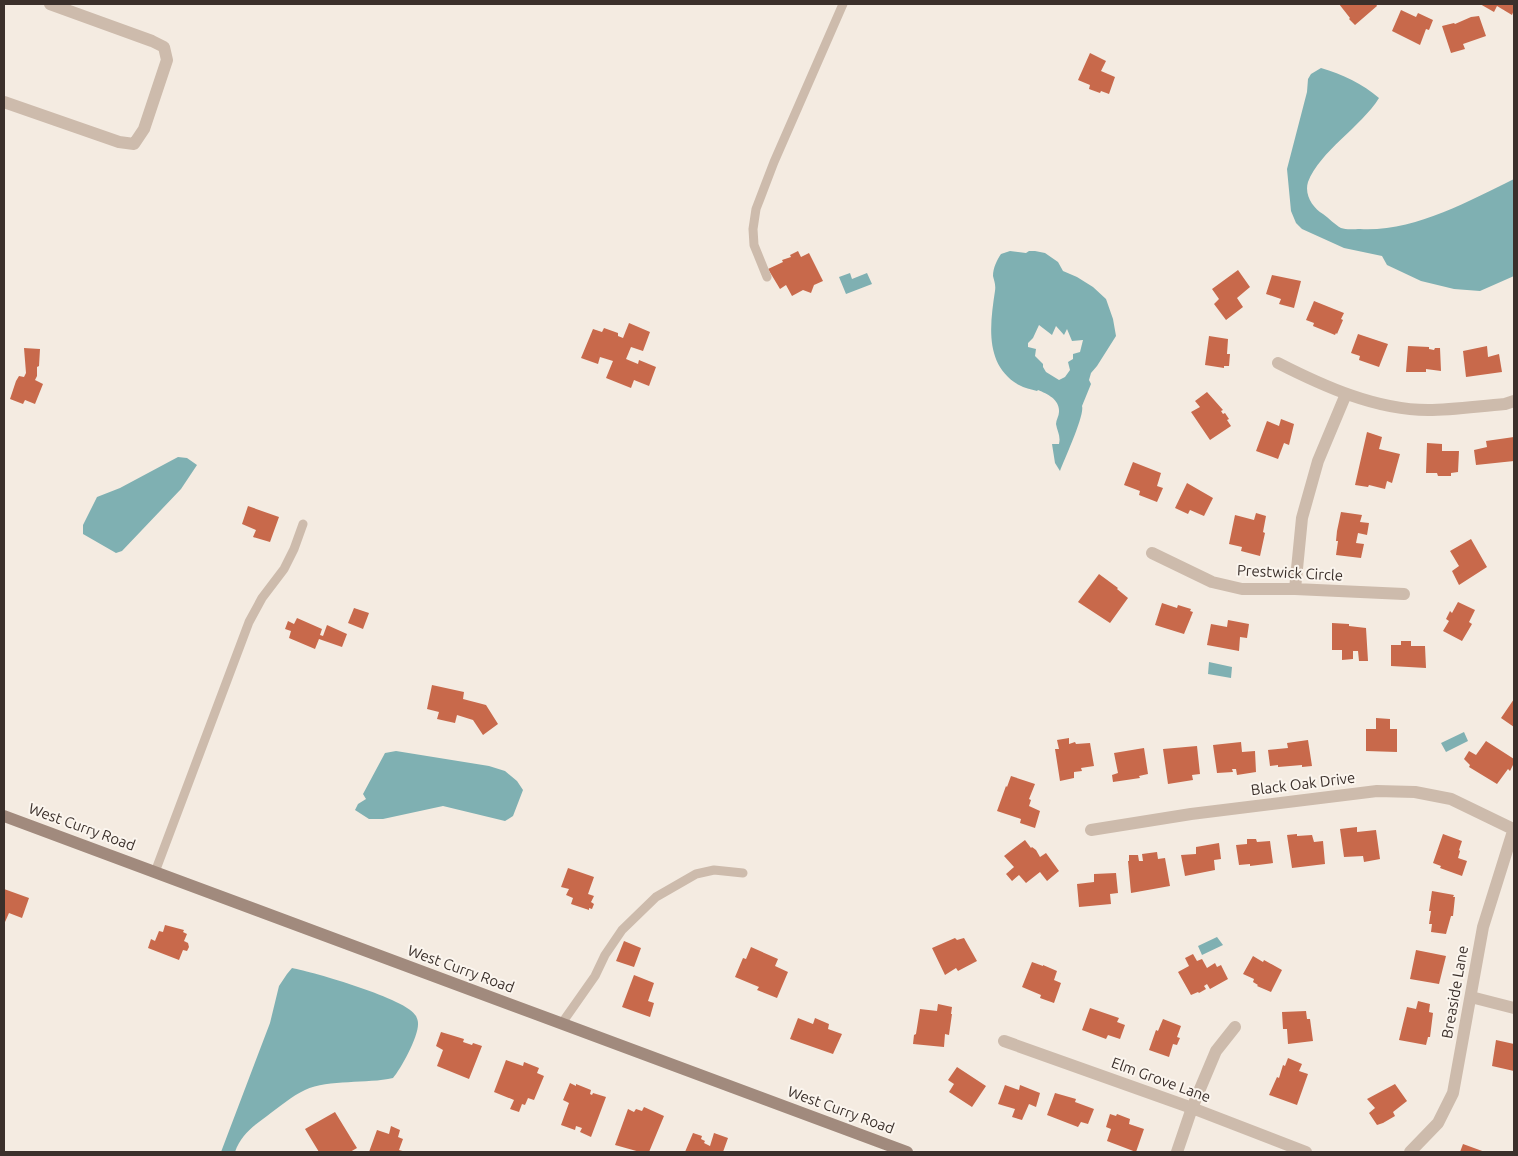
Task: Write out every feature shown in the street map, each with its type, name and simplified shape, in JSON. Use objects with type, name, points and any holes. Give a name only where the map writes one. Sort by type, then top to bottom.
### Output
[{"type":"street","points":[[4,102],[118,142],[134,144],[144,128],[167,60],[164,47],[152,40],[50,4]]},
{"type":"street","points":[[1278,363],[1346,394],[1387,405],[1427,410],[1505,404],[1514,401]]},
{"type":"street","points":[[1294,589],[1302,518],[1318,460],[1346,394]]},
{"type":"street","name":"Prestwick Circle","points":[[1152,554],[1212,582],[1242,589],[1294,589],[1404,594]]},
{"type":"street","name":"Black Oak Drive","points":[[1091,830],[1191,814],[1377,791],[1415,792],[1451,799],[1514,829]]},
{"type":"street","name":"West Curry Road","points":[[4,816],[908,1152]]},
{"type":"street","name":"Breaside Lane","points":[[1410,1152],[1438,1123],[1453,1093],[1483,927],[1514,829]]},
{"type":"street","points":[[1471,997],[1514,1008]]},
{"type":"street","points":[[1177,1152],[1192,1108],[1216,1050],[1235,1027]]},
{"type":"street","name":"Elm Grove Lane","points":[[1004,1041],[1192,1108],[1306,1152]]},
{"type":"lane","points":[[767,277],[754,245],[753,229],[756,209],[774,162],[843,4]]},
{"type":"lane","points":[[155,872],[249,622],[262,598],[284,569],[303,524]]},
{"type":"lane","points":[[562,1024],[595,976],[622,930],[656,897],[696,874],[714,870],[742,873]]},
{"type":"water","points":[[1321,68],[1352,80],[1379,98],[1362,119],[1331,149],[1314,171],[1308,182],[1307,192],[1310,201],[1316,208],[1341,228],[1380,229],[1420,221],[1440,214],[1514,179],[1514,276],[1480,291],[1454,289],[1421,281],[1387,265],[1382,256],[1344,248],[1302,229],[1296,223],[1291,211],[1287,169],[1307,92],[1308,79],[1311,74]]},
{"type":"water","points":[[1010,251],[1045,253],[1058,262],[1063,271],[1093,287],[1106,299],[1113,319],[1116,336],[1091,373],[1089,380],[1091,384],[1082,406],[1074,438],[1060,471],[1055,463],[1052,444],[1059,444],[1056,424],[1059,412],[1058,404],[1046,393],[1021,386],[1008,377],[1000,367],[995,355],[991,330],[995,289],[993,273],[1001,254]],"holes":[[[1039,325],[1052,335],[1056,326],[1064,335],[1067,329],[1072,341],[1083,340],[1080,352],[1073,354],[1073,359],[1068,362],[1070,370],[1065,377],[1059,380],[1046,372],[1043,364],[1035,356],[1036,349],[1028,347],[1028,343],[1033,338]]]},
{"type":"water","points":[[850,273],[852,279],[867,273],[872,284],[846,294],[839,277]]},
{"type":"water","points":[[178,457],[187,458],[197,465],[181,489],[122,551],[116,553],[83,534],[83,525],[97,497],[120,488]]},
{"type":"water","points":[[1209,662],[1232,667],[1231,678],[1208,674]]},
{"type":"water","points":[[1464,732],[1468,741],[1446,752],[1441,743]]},
{"type":"water","points":[[396,751],[489,766],[505,771],[517,781],[523,790],[513,816],[505,821],[443,806],[383,819],[369,819],[355,810],[358,804],[366,799],[363,794],[385,753]]},
{"type":"water","points":[[1217,937],[1223,945],[1202,955],[1198,946]]},
{"type":"water","points":[[292,968],[379,994],[409,1009],[416,1016],[418,1022],[418,1029],[413,1044],[393,1078],[325,1084],[305,1090],[295,1095],[252,1127],[244,1136],[235,1152],[221,1152],[270,1023],[279,986]]},
{"type":"building","points":[[1339,4],[1376,4],[1377,6],[1355,25]]},
{"type":"building","points":[[1480,4],[1514,4],[1514,10],[1512,15],[1497,6],[1494,12]]},
{"type":"building","points":[[1401,10],[1416,17],[1418,13],[1433,20],[1429,30],[1426,29],[1420,45],[1392,31]]},
{"type":"building","points":[[1479,16],[1486,36],[1463,44],[1465,49],[1451,53],[1442,26]]},
{"type":"building","points":[[1090,53],[1106,61],[1101,71],[1115,77],[1109,94],[1089,89],[1090,85],[1078,80]]},
{"type":"building","points":[[798,251],[801,257],[809,253],[823,281],[814,285],[811,293],[803,290],[792,296],[786,285],[780,289],[768,269],[783,262],[782,260],[791,257],[790,255]]},
{"type":"building","points":[[1238,270],[1250,287],[1237,298],[1243,307],[1226,320],[1214,304],[1219,299],[1212,289]]},
{"type":"building","points":[[1272,275],[1301,281],[1294,308],[1279,304],[1281,299],[1266,294]]},
{"type":"building","points":[[1314,301],[1344,313],[1337,334],[1335,335],[1313,326],[1314,323],[1306,320]]},
{"type":"building","points":[[629,323],[650,332],[643,351],[631,347],[626,359],[638,364],[639,360],[656,367],[649,386],[634,380],[631,388],[606,378],[613,361],[600,357],[598,364],[581,358],[593,329],[602,332],[604,328],[618,333],[618,336],[623,338]]},
{"type":"building","points":[[1358,334],[1388,344],[1379,367],[1359,360],[1360,356],[1351,353]]},
{"type":"building","points":[[1209,336],[1228,339],[1227,354],[1230,354],[1229,366],[1224,366],[1224,368],[1205,365]]},
{"type":"building","points":[[1408,346],[1429,347],[1429,349],[1434,350],[1435,348],[1440,348],[1441,371],[1426,369],[1426,372],[1406,372]]},
{"type":"building","points":[[1487,346],[1488,357],[1499,354],[1502,372],[1466,377],[1463,351]]},
{"type":"building","points":[[24,348],[40,349],[39,366],[37,367],[35,380],[43,384],[35,404],[25,400],[23,404],[10,399],[19,376],[24,377],[26,373]]},
{"type":"building","points":[[1207,392],[1223,410],[1221,411],[1229,419],[1227,420],[1231,426],[1210,440],[1191,412],[1200,407],[1195,401]]},
{"type":"building","points":[[1281,419],[1294,424],[1289,445],[1284,443],[1278,459],[1256,451],[1267,421],[1279,426]]},
{"type":"building","points":[[1367,432],[1382,437],[1379,449],[1400,454],[1392,483],[1387,481],[1385,489],[1369,485],[1368,487],[1355,485]]},
{"type":"building","points":[[1514,437],[1514,461],[1476,465],[1474,450],[1487,447],[1486,441]]},
{"type":"building","points":[[1427,443],[1442,444],[1442,451],[1459,451],[1458,472],[1451,473],[1451,476],[1438,476],[1437,473],[1426,473]]},
{"type":"building","points":[[1133,462],[1161,473],[1157,486],[1163,488],[1157,502],[1139,495],[1140,491],[1124,485]]},
{"type":"building","points":[[1187,483],[1213,498],[1204,516],[1190,510],[1188,514],[1175,508]]},
{"type":"building","points":[[248,506],[279,517],[270,542],[253,537],[256,530],[242,524]]},
{"type":"building","points":[[1341,512],[1362,515],[1360,522],[1369,523],[1367,535],[1358,533],[1356,543],[1364,544],[1361,558],[1336,555],[1337,531]]},
{"type":"building","points":[[1256,513],[1266,516],[1263,532],[1265,533],[1260,556],[1241,551],[1242,547],[1229,544],[1235,515],[1254,520]]},
{"type":"building","points":[[1471,539],[1487,567],[1459,585],[1452,571],[1459,566],[1450,551]]},
{"type":"building","points":[[1099,574],[1128,598],[1110,623],[1078,602]]},
{"type":"building","points":[[1458,602],[1475,610],[1469,622],[1472,624],[1462,641],[1443,631],[1449,621],[1446,619],[1450,611],[1452,613]]},
{"type":"building","points":[[1162,603],[1177,608],[1178,605],[1191,609],[1190,611],[1193,612],[1184,634],[1155,625]]},
{"type":"building","points":[[354,608],[369,613],[363,629],[348,623]]},
{"type":"building","points":[[297,618],[322,629],[320,635],[323,636],[327,625],[347,634],[342,647],[319,639],[315,649],[289,638],[291,631],[285,629],[288,621],[294,624]]},
{"type":"building","points":[[1228,620],[1249,624],[1247,638],[1240,637],[1239,651],[1207,645],[1211,624],[1227,627]]},
{"type":"building","points":[[1332,623],[1366,628],[1368,661],[1359,661],[1358,651],[1353,651],[1353,659],[1342,660],[1342,650],[1332,650]]},
{"type":"building","points":[[1401,641],[1411,641],[1411,646],[1425,646],[1426,668],[1391,666],[1391,645],[1401,645]]},
{"type":"building","points":[[432,685],[464,692],[463,699],[486,705],[498,724],[483,735],[473,720],[457,715],[455,723],[437,719],[439,712],[427,709]]},
{"type":"building","points":[[1514,699],[1514,727],[1501,718]]},
{"type":"building","points":[[1376,718],[1390,719],[1390,729],[1397,729],[1397,752],[1366,751],[1366,729],[1376,729]]},
{"type":"building","points":[[1069,738],[1069,744],[1075,742],[1076,744],[1090,743],[1094,766],[1081,768],[1082,771],[1074,772],[1074,778],[1060,781],[1055,749],[1059,749],[1057,740]]},
{"type":"building","points":[[1308,740],[1312,766],[1270,766],[1268,750],[1288,748],[1287,743]]},
{"type":"building","points":[[1486,741],[1514,759],[1510,771],[1508,769],[1497,784],[1469,767],[1470,765],[1464,759],[1469,751],[1476,755]]},
{"type":"building","points":[[1241,742],[1242,752],[1255,751],[1256,772],[1237,775],[1236,769],[1232,769],[1233,772],[1217,773],[1213,745]]},
{"type":"building","points":[[1197,746],[1200,774],[1192,775],[1193,780],[1168,784],[1163,749]]},
{"type":"building","points":[[1144,748],[1148,774],[1139,776],[1140,778],[1113,782],[1112,775],[1118,773],[1114,753]]},
{"type":"building","points":[[1011,776],[1035,784],[1029,799],[1031,800],[1029,806],[1040,811],[1035,828],[1020,823],[1021,819],[997,811]]},
{"type":"building","points":[[1357,827],[1357,832],[1376,830],[1380,859],[1364,862],[1363,856],[1344,857],[1340,829]]},
{"type":"building","points":[[1297,834],[1297,836],[1312,835],[1314,842],[1323,841],[1325,864],[1292,868],[1287,835]]},
{"type":"building","points":[[1443,834],[1462,841],[1458,858],[1467,861],[1462,876],[1440,868],[1441,866],[1433,863]]},
{"type":"building","points":[[1247,839],[1256,839],[1257,842],[1270,841],[1273,863],[1250,866],[1250,864],[1239,865],[1236,845],[1247,844]]},
{"type":"building","points":[[1025,840],[1031,848],[1036,850],[1040,857],[1046,853],[1059,871],[1047,881],[1040,872],[1026,883],[1019,875],[1012,881],[1006,874],[1014,867],[1004,856]]},
{"type":"building","points":[[1219,843],[1221,859],[1214,860],[1215,870],[1185,876],[1181,855],[1196,854],[1196,847]]},
{"type":"building","points":[[1157,852],[1158,859],[1165,858],[1170,886],[1131,893],[1129,855],[1138,855],[1139,861],[1143,861],[1142,854]]},
{"type":"building","points":[[568,868],[594,877],[588,894],[594,896],[591,902],[594,904],[592,909],[589,908],[589,910],[571,904],[573,898],[566,895],[569,889],[561,887]]},
{"type":"building","points":[[1116,873],[1118,893],[1110,894],[1111,904],[1079,907],[1077,884],[1094,882],[1094,874]]},
{"type":"building","points":[[4,889],[29,898],[22,918],[9,913],[4,922]]},
{"type":"building","points":[[1432,891],[1454,895],[1453,897],[1455,897],[1453,916],[1451,916],[1446,934],[1431,932],[1432,924],[1429,924],[1431,911],[1429,911]]},
{"type":"building","points":[[165,925],[184,930],[183,932],[187,934],[184,941],[188,943],[189,947],[187,951],[183,950],[179,960],[148,948],[151,939],[155,941],[159,931],[163,932]]},
{"type":"building","points":[[955,938],[957,940],[964,938],[977,961],[958,971],[956,968],[945,975],[932,948]]},
{"type":"building","points":[[624,941],[641,948],[634,967],[616,961]]},
{"type":"building","points":[[751,947],[778,959],[775,966],[788,972],[777,998],[757,990],[759,987],[735,977],[743,958],[746,959]]},
{"type":"building","points":[[1416,950],[1446,956],[1439,984],[1410,979]]},
{"type":"building","points":[[1193,954],[1197,961],[1202,959],[1207,968],[1215,963],[1217,967],[1221,965],[1228,979],[1210,989],[1207,984],[1204,986],[1206,989],[1191,995],[1178,972],[1189,966],[1185,958]]},
{"type":"building","points":[[1253,956],[1282,970],[1271,992],[1257,986],[1253,982],[1254,979],[1243,974]]},
{"type":"building","points":[[1032,962],[1057,971],[1054,980],[1061,983],[1054,1003],[1040,998],[1041,995],[1022,987]]},
{"type":"building","points":[[634,975],[654,983],[648,1001],[654,1003],[650,1017],[622,1007]]},
{"type":"building","points":[[1418,1001],[1430,1004],[1429,1012],[1433,1013],[1430,1037],[1428,1037],[1426,1045],[1399,1040],[1407,1007],[1416,1009]]},
{"type":"building","points":[[938,1004],[952,1007],[949,1035],[945,1034],[944,1047],[913,1044],[920,1009],[937,1011]]},
{"type":"building","points":[[1090,1008],[1119,1018],[1117,1022],[1125,1025],[1120,1039],[1108,1035],[1106,1039],[1082,1030]]},
{"type":"building","points":[[1306,1011],[1307,1019],[1310,1019],[1313,1041],[1288,1044],[1287,1029],[1283,1029],[1282,1012]]},
{"type":"building","points":[[798,1018],[813,1024],[815,1018],[829,1024],[828,1029],[842,1034],[833,1054],[790,1039]]},
{"type":"building","points":[[1163,1019],[1181,1026],[1177,1037],[1180,1038],[1177,1045],[1173,1044],[1169,1057],[1149,1050],[1156,1030],[1158,1031]]},
{"type":"building","points":[[441,1032],[464,1039],[463,1042],[482,1046],[469,1079],[437,1066],[443,1050],[436,1046]]},
{"type":"building","points":[[1496,1040],[1514,1044],[1514,1071],[1492,1066]]},
{"type":"building","points":[[1288,1058],[1302,1064],[1299,1071],[1308,1074],[1297,1105],[1269,1095]]},
{"type":"building","points":[[506,1060],[523,1066],[524,1062],[539,1068],[537,1073],[544,1076],[534,1100],[528,1098],[525,1105],[522,1104],[519,1112],[510,1109],[514,1100],[494,1092]]},
{"type":"building","points":[[957,1067],[986,1086],[972,1107],[949,1092],[954,1084],[948,1080]]},
{"type":"building","points":[[570,1083],[591,1090],[590,1094],[592,1095],[593,1093],[606,1097],[591,1137],[580,1132],[582,1128],[576,1126],[575,1130],[561,1125],[569,1103],[563,1100]]},
{"type":"building","points":[[1395,1084],[1407,1101],[1393,1112],[1395,1116],[1377,1125],[1369,1113],[1375,1108],[1367,1099]]},
{"type":"building","points":[[1005,1085],[1019,1090],[1020,1085],[1040,1093],[1036,1107],[1029,1104],[1022,1120],[1012,1117],[1015,1109],[998,1104]]},
{"type":"building","points":[[1055,1093],[1076,1099],[1075,1102],[1094,1109],[1088,1124],[1081,1122],[1078,1127],[1047,1115]]},
{"type":"building","points":[[644,1107],[664,1116],[649,1152],[640,1152],[615,1145],[628,1109],[634,1112],[636,1109],[642,1111]]},
{"type":"building","points":[[335,1112],[357,1148],[350,1152],[319,1152],[305,1129]]},
{"type":"building","points":[[1110,1114],[1116,1116],[1117,1114],[1130,1119],[1129,1124],[1144,1129],[1136,1152],[1107,1141],[1111,1129],[1106,1127]]},
{"type":"building","points":[[391,1126],[400,1130],[398,1137],[403,1139],[399,1150],[406,1152],[369,1152],[377,1130],[389,1134]]},
{"type":"building","points":[[693,1133],[702,1136],[701,1139],[705,1141],[704,1143],[710,1146],[714,1133],[728,1138],[723,1152],[685,1152]]},
{"type":"building","points":[[1463,1144],[1485,1152],[1460,1152]]}]
